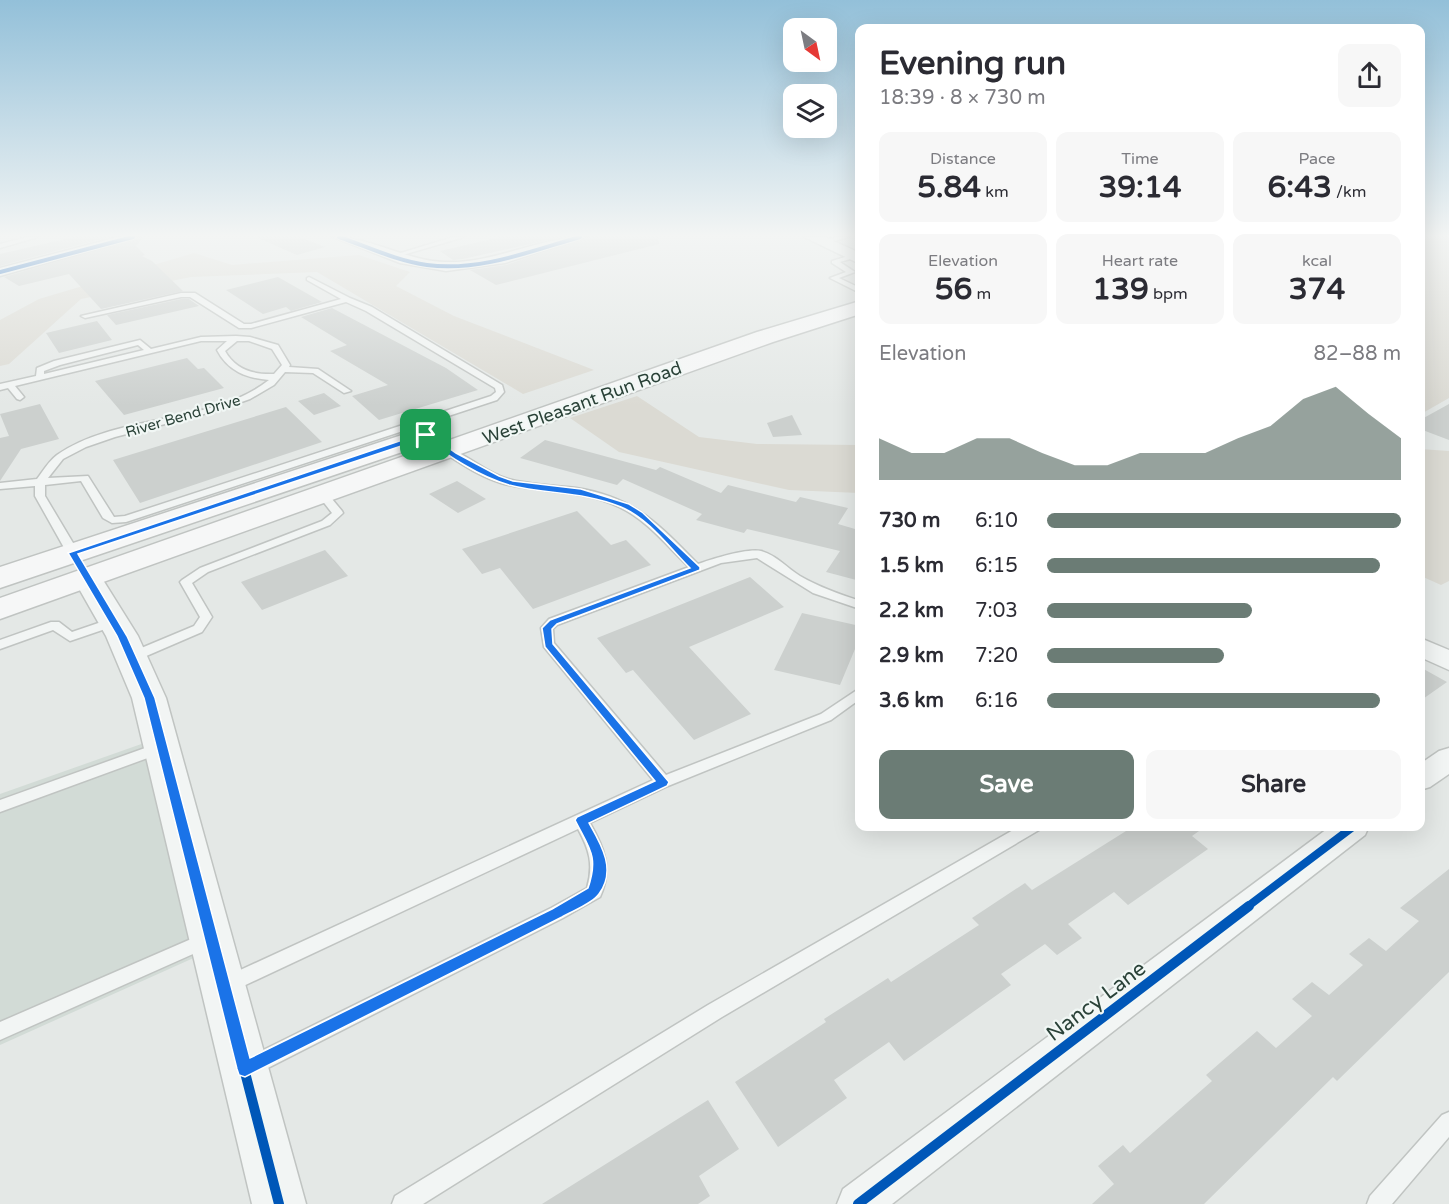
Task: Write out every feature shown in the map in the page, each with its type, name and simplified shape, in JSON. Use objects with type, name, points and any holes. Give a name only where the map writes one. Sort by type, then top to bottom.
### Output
[{"type":"main road","name":"West Pleasant Run Road","points":[[0,609],[80,566],[436,443],[688,344],[855,297]]},
{"type":"main road","name":"West Pleasant Run Road","points":[[0,578],[80,566],[323,495],[436,443]]},
{"type":"street","points":[[80,566],[113,622],[149,698],[279,1204]]},
{"type":"street","points":[[1425,649],[1449,661]]},
{"type":"street","points":[[1425,776],[1449,759]]},
{"type":"street","name":"Nancy Lane","points":[[858,1204],[1347,831]]},
{"type":"lane","points":[[0,486],[84,478],[107,516],[112,520],[126,519],[494,398],[500,392],[499,387],[369,309],[335,293]]},
{"type":"lane","points":[[85,316],[192,295],[242,326],[251,326],[347,300]]},
{"type":"lane","points":[[251,326],[221,350],[238,370],[256,377],[278,377]]},
{"type":"lane","points":[[0,387],[201,339],[236,338],[250,339],[275,347],[286,365],[284,369],[315,371],[347,391]]},
{"type":"lane","name":"River Bend Drive","points":[[40,482],[61,457],[80,448],[249,396],[278,377],[284,369]]},
{"type":"lane","points":[[10,385],[20,397]]},
{"type":"lane","points":[[436,443],[480,471],[512,483],[581,492],[619,503],[639,514],[697,568]]},
{"type":"lane","points":[[40,482],[40,496],[80,566]]},
{"type":"lane","points":[[131,658],[198,629],[206,617],[186,582],[204,570],[326,523],[338,513],[323,495]]},
{"type":"lane","points":[[663,782],[548,644],[547,628],[554,622],[735,555],[758,554],[768,558],[795,578],[817,590],[855,603]]},
{"type":"lane","points":[[0,645],[55,625],[70,637],[113,622]]},
{"type":"lane","points":[[224,986],[663,782],[826,717],[855,696]]},
{"type":"lane","points":[[0,806],[163,747]]},
{"type":"lane","points":[[245,1069],[557,913],[594,891],[601,869],[597,850],[581,820]]},
{"type":"lane","points":[[403,1204],[609,1079],[715,1011],[1025,831]]},
{"type":"lane","points":[[0,1031],[211,938]]},
{"type":"lane","points":[[1378,1204],[1449,1122]]},
{"type":"shaded area","points":[[59,293],[110,293],[81,299],[9,364],[0,366],[0,320],[39,299]]},
{"type":"shaded area","points":[[353,293],[410,293],[454,316],[594,370],[523,394]]},
{"type":"shaded area","points":[[1425,293],[1449,293],[1449,398],[1425,412]]},
{"type":"shaded area","points":[[637,396],[699,437],[757,444],[855,445],[855,493],[789,490],[619,452],[570,418]]},
{"type":"shaded area","points":[[1425,449],[1449,451],[1449,581],[1441,585],[1425,578]]},
{"type":"shaded area","points":[[147,742],[198,956],[0,1045],[0,794]]},
{"type":"building","points":[[87,293],[173,293],[101,309]]},
{"type":"building","points":[[231,293],[306,293],[322,302],[291,311],[286,307],[263,314]]},
{"type":"building","points":[[189,299],[199,306],[116,325],[107,315]]},
{"type":"building","points":[[332,308],[446,368],[478,390],[379,420],[352,396],[388,385],[330,351],[347,345],[301,317]]},
{"type":"building","points":[[97,321],[112,340],[59,353],[46,333]]},
{"type":"building","points":[[187,358],[198,369],[204,368],[224,388],[124,415],[95,381]]},
{"type":"building","points":[[324,393],[341,406],[314,415],[298,401]]},
{"type":"building","points":[[40,404],[59,439],[21,449],[0,481],[0,438],[9,436],[0,414]]},
{"type":"building","points":[[1449,404],[1449,440],[1425,431],[1425,417]]},
{"type":"building","points":[[286,407],[322,442],[140,503],[113,460]]},
{"type":"building","points":[[792,415],[802,435],[773,437],[767,423]]},
{"type":"building","points":[[545,440],[656,470],[660,467],[721,493],[728,485],[796,502],[800,497],[848,508],[838,524],[855,529],[855,580],[826,572],[840,551],[747,529],[744,533],[696,520],[702,514],[623,479],[617,485],[520,458]]},
{"type":"building","points":[[457,481],[486,499],[458,513],[429,494]]},
{"type":"building","points":[[577,511],[611,545],[626,540],[651,565],[533,609],[500,568],[482,574],[462,549]]},
{"type":"building","points":[[325,550],[348,576],[262,610],[241,582]]},
{"type":"building","points":[[750,577],[784,607],[689,647],[751,714],[694,740],[633,670],[626,673],[597,638]]},
{"type":"building","points":[[802,613],[855,625],[855,649],[840,685],[774,670]]},
{"type":"building","points":[[1425,670],[1447,682],[1425,697]]},
{"type":"building","points":[[1126,831],[1199,831],[1192,836],[1208,849],[1128,905],[1114,892],[1068,924],[1082,938],[1057,955],[1045,944],[1001,974],[1011,985],[904,1061],[889,1042],[834,1080],[847,1098],[778,1147],[735,1082],[826,1022],[824,1019],[888,978],[891,982],[979,925],[972,918],[1025,883],[1032,890]]},
{"type":"building","points":[[1449,869],[1449,972],[1337,1081],[1333,1077],[1204,1204],[1092,1204],[1114,1184],[1098,1166],[1123,1145],[1130,1153],[1212,1081],[1206,1075],[1257,1031],[1276,1048],[1312,1016],[1292,999],[1312,982],[1329,995],[1363,965],[1349,954],[1369,938],[1386,951],[1419,921],[1400,908]]},
{"type":"building","points":[[708,1100],[739,1149],[699,1176],[710,1196],[698,1204],[542,1204]]},
{"type":"cycle path","points":[[88,578],[122,636],[149,698],[279,1204]]},
{"type":"cycle path","points":[[858,1204],[1347,831]]},
{"type":"route","points":[[426,435],[453,455],[496,478],[512,483],[581,492],[613,500],[626,506],[639,514],[697,568],[554,622],[547,628],[548,644],[663,782],[581,820],[597,850],[601,869],[594,891],[557,913],[245,1069],[149,698],[122,636],[73,553],[426,435]]}]
